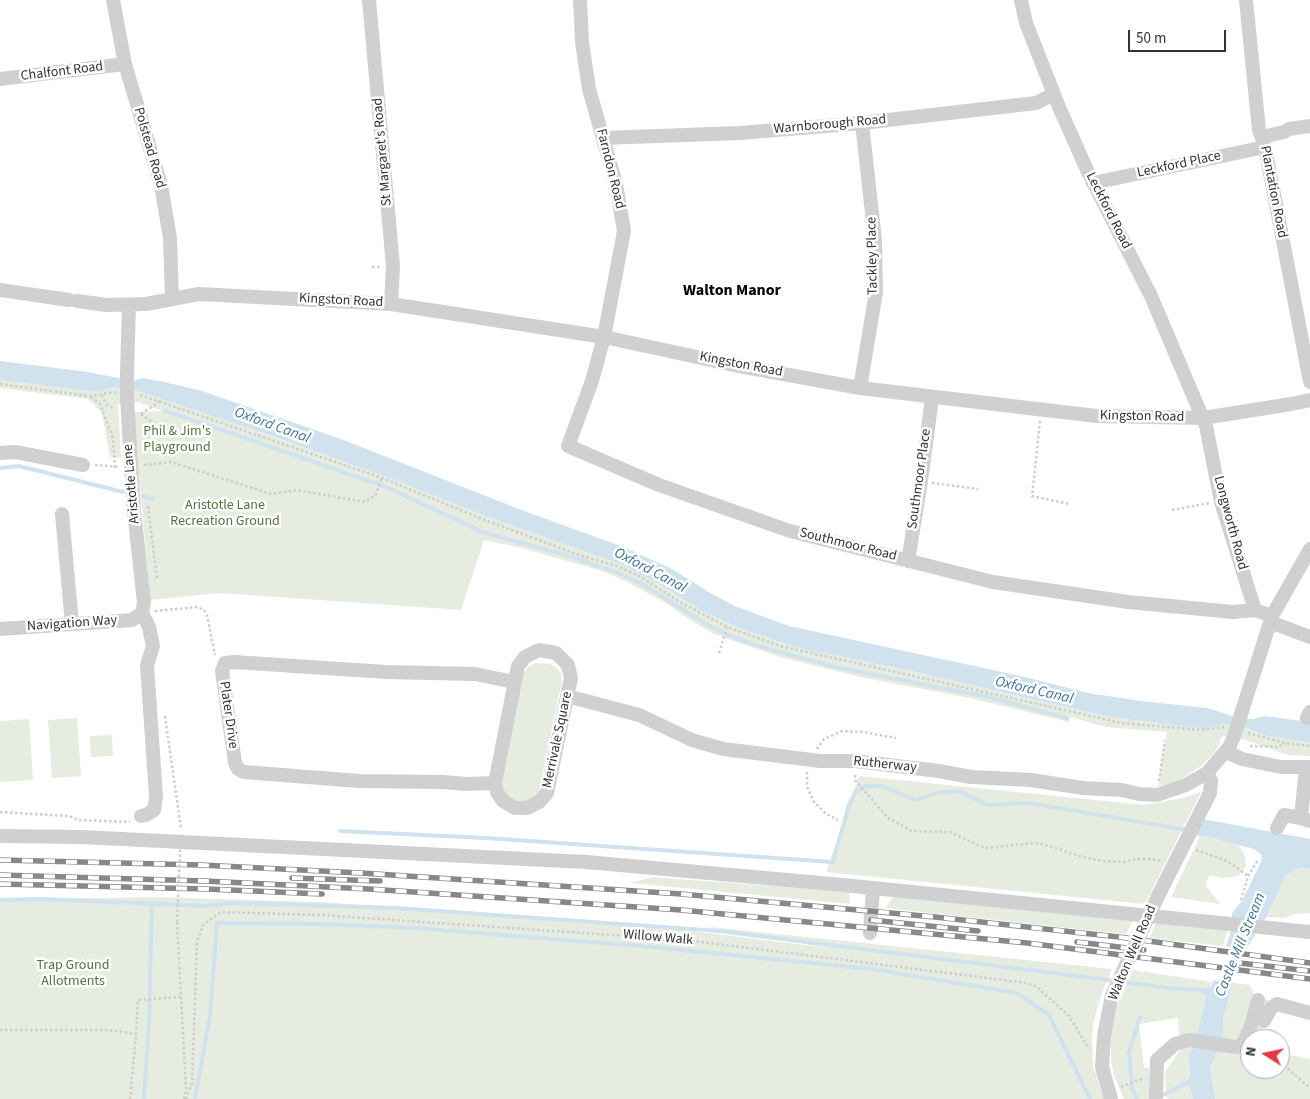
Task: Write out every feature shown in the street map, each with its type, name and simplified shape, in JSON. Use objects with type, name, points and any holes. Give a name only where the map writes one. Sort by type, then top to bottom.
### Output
[{"type":"street","name":"Polstead Road","points":[[112,0],[124,64],[161,185],[170,238],[172,299]]},
{"type":"street","name":"St Margaret's Road","points":[[369,0],[393,266],[391,304]]},
{"type":"street","name":"Farndon Road","points":[[580,0],[582,42],[589,89],[616,184],[624,231],[604,337]]},
{"type":"street","name":"Leckford Road","points":[[1021,0],[1026,23],[1054,94],[1070,114],[1093,183],[1151,296],[1203,418]]},
{"type":"street","name":"Plantation Road","points":[[1246,0],[1259,130],[1264,142],[1306,337],[1310,382]]},
{"type":"street","name":"Chalfont Road","points":[[0,79],[124,64]]},
{"type":"street","name":"Warnborough Road","points":[[603,138],[740,133],[862,123],[1036,103],[1054,94]]},
{"type":"street","name":"Tackley Place","points":[[860,388],[876,292],[876,240],[862,123]]},
{"type":"street","name":"Leckford Place","points":[[1093,183],[1264,142],[1289,129],[1310,126]]},
{"type":"street","name":"Kingston Road","points":[[0,290],[73,301],[129,305],[146,304],[199,294],[391,304],[604,337],[734,365],[860,388],[1096,416],[1203,418],[1310,400]]},
{"type":"street","name":"Aristotle Lane","points":[[127,355],[138,320],[146,304]]},
{"type":"street","name":"Aristotle Lane","points":[[129,305],[127,398],[134,414],[131,477],[144,603],[142,613]]},
{"type":"street","name":"Southmoor Road","points":[[604,337],[592,381],[568,446],[659,485],[790,531],[994,582],[1128,602],[1233,612],[1255,610]]},
{"type":"street","name":"Southmoor Place","points":[[908,561],[932,398]]},
{"type":"street","name":"Longworth Road","points":[[1203,418],[1221,502],[1255,610]]},
{"type":"street","points":[[0,453],[16,452],[83,465]]},
{"type":"street","points":[[62,514],[72,624]]},
{"type":"street","points":[[1207,773],[1230,744],[1271,619],[1310,549]]},
{"type":"street","points":[[1255,610],[1310,637]]},
{"type":"street","points":[[141,816],[154,810],[156,798],[147,665],[153,646],[149,627],[142,613]]},
{"type":"street","name":"Navigation Way","points":[[0,629],[132,620],[142,613]]},
{"type":"street","name":"Merrivale Square","points":[[539,650],[556,654],[568,665],[571,678],[547,793],[539,802],[527,808],[514,808],[503,801],[497,792],[495,783],[514,682],[518,666],[525,657],[539,650]]},
{"type":"street","name":"Plater Drive","points":[[495,783],[360,781],[244,772],[235,763],[222,671],[225,663],[234,662],[386,672],[475,674],[514,682]]},
{"type":"street","name":"Rutherway","points":[[567,696],[639,715],[692,740],[723,748],[820,761],[855,761],[939,771],[971,777],[1031,780],[1083,788],[1122,790],[1139,794],[1157,795],[1186,785],[1207,773]]},
{"type":"street","points":[[1230,744],[1242,759],[1281,767],[1308,767],[1306,820],[1284,816],[1277,828]]},
{"type":"street","name":"Walton Well Road","points":[[1115,1093],[1102,1067],[1112,995],[1158,896],[1202,810],[1211,788],[1211,781],[1207,773]]},
{"type":"street","points":[[0,836],[91,837],[586,862],[873,888],[1310,932]]},
{"type":"street","points":[[870,933],[873,888]]},
{"type":"street","points":[[1156,1096],[1157,1060],[1176,1044],[1189,1040],[1236,1047],[1244,1044],[1258,1000]]},
{"type":"street","points":[[1264,1021],[1271,1008],[1277,1004],[1310,1013]]},
{"type":"path","points":[[0,384],[90,396],[100,404],[113,438],[114,468]]},
{"type":"path","points":[[134,414],[160,401],[381,480],[639,576],[682,603],[727,627],[795,650],[1122,723],[1202,730]]},
{"type":"path","points":[[134,414],[141,422]]},
{"type":"path","points":[[134,414],[154,424],[158,424]]},
{"type":"path","points":[[1040,423],[1032,496],[1069,504]]},
{"type":"path","points":[[143,465],[170,462],[271,494],[297,490],[365,502],[375,496],[381,480]]},
{"type":"path","points":[[83,465],[102,465],[114,468],[131,477]]},
{"type":"path","points":[[931,482],[978,489]]},
{"type":"path","points":[[1172,510],[1212,502]]},
{"type":"path","points":[[142,613],[197,607],[204,610],[207,615],[216,659],[225,663]]},
{"type":"path","points":[[719,652],[727,627]]},
{"type":"path","points":[[164,712],[181,833],[177,922],[185,1099]]},
{"type":"path","points":[[820,761],[821,754],[816,753],[816,750],[824,739],[842,731],[863,732],[896,738]]},
{"type":"path","points":[[1157,795],[1165,740]]},
{"type":"path","points":[[1230,744],[1278,747],[1285,743],[1310,746]]},
{"type":"path","points":[[805,759],[804,766],[808,767],[807,787],[811,796],[819,808],[838,820]]},
{"type":"path","points":[[855,780],[888,818],[912,831],[950,832],[985,848],[1037,843],[1086,858],[1123,862],[1137,859],[1152,859],[1161,861],[1173,868]]},
{"type":"path","points":[[0,812],[69,816],[78,820],[140,822],[141,816]]},
{"type":"path","points":[[1185,844],[1227,861],[1248,876]]},
{"type":"path","points":[[1240,900],[1248,876],[1258,860]]},
{"type":"path","name":"Willow Walk","points":[[185,1099],[192,1083],[197,941],[203,925],[221,912],[321,915],[685,940],[1027,983],[1037,987],[1069,1016],[1086,1044],[1092,1050],[1103,1052]]},
{"type":"path","points":[[130,1099],[138,1000],[180,997]]},
{"type":"path","points":[[0,1030],[107,1030],[136,1034]]},
{"type":"path","points":[[1290,1071],[1310,1088]]},
{"type":"path","points":[[1115,1093],[1145,1077]]},
{"type":"green space","name":"Aristotle Lane Recreation Ground","points":[[0,380],[98,392],[115,387],[132,389],[206,413],[392,479],[485,516],[620,564],[657,583],[704,612],[739,628],[794,647],[911,671],[1105,716],[1223,724],[1251,729],[1264,735],[1310,743],[1310,756],[1288,755],[1231,735],[1221,737],[1219,745],[1213,754],[1200,767],[1177,782],[1158,786],[1167,732],[1106,727],[1070,717],[1069,722],[970,698],[860,677],[780,657],[714,634],[662,601],[605,572],[522,548],[484,540],[461,610],[221,593],[150,600],[134,418],[135,412],[163,411],[138,402],[118,404],[121,458],[110,457],[102,413],[88,399],[0,388]]},
{"type":"green space","points":[[535,663],[550,664],[556,667],[561,673],[562,681],[539,791],[531,804],[509,802],[501,785],[523,674],[529,666]]},
{"type":"green space","points":[[77,718],[81,776],[52,778],[48,720]]},
{"type":"green space","points":[[29,719],[33,780],[0,782],[0,721]]},
{"type":"green space","points":[[112,735],[113,756],[91,757],[90,736]]},
{"type":"green space","points":[[859,776],[1144,805],[1179,799],[1201,792],[1145,904],[826,872]]},
{"type":"green space","points":[[1200,836],[1238,844],[1245,856],[1246,866],[1240,874],[1234,877],[1223,878],[1210,875],[1206,882],[1206,886],[1220,904],[1171,897]]},
{"type":"green space","points":[[1310,868],[1310,913],[1294,914],[1284,918],[1266,917],[1286,875],[1297,869]]},
{"type":"green space","points":[[652,877],[849,892],[850,904],[631,883]]},
{"type":"green space","points":[[896,893],[1134,918],[1126,934],[885,908]]},
{"type":"green space","name":"Trap Ground Allotments","points":[[150,897],[323,902],[691,931],[830,948],[701,926],[1112,969],[1102,993],[1092,1034],[1093,1066],[1104,1099],[0,1099],[0,900]]},
{"type":"green space","points":[[1156,921],[1228,929],[1223,946],[1150,938]]},
{"type":"green space","points":[[1133,970],[1212,982],[1206,995],[1198,1030],[1189,1055],[1190,1078],[1180,1087],[1189,1085],[1193,1099],[1170,1099],[1166,1097],[1165,1072],[1180,1050],[1178,1018],[1139,1024],[1144,1068],[1149,1068],[1151,1099],[1124,1099],[1114,1075],[1111,1060],[1111,1034],[1118,1004]]},
{"type":"green space","points":[[1233,983],[1250,985],[1255,996],[1245,1029],[1240,1029],[1240,1036],[1237,1040],[1221,1040],[1223,1020]]},
{"type":"green space","points":[[1260,1000],[1269,1000],[1262,1029],[1251,1029]]},
{"type":"green space","points":[[1219,1050],[1238,1054],[1240,1052],[1240,1079],[1290,1079],[1290,1055],[1310,1059],[1310,1099],[1215,1099],[1210,1067],[1216,1053]]},
{"type":"water","name":"Oxford Canal","points":[[0,361],[88,372],[133,381],[142,378],[202,391],[341,439],[524,511],[626,548],[672,569],[735,606],[789,626],[1025,677],[1088,693],[1207,708],[1239,718],[1253,719],[1265,716],[1310,722],[1310,743],[1263,735],[1251,729],[1223,724],[1205,729],[1105,716],[911,671],[794,647],[739,628],[704,612],[657,583],[620,564],[485,516],[392,479],[132,389],[115,387],[98,392],[0,380]]},
{"type":"water","name":"Castle Mill Stream","points":[[1203,819],[1310,839],[1310,868],[1297,869],[1286,875],[1266,917],[1246,949],[1234,979],[1223,1020],[1223,1037],[1210,1067],[1215,1099],[1193,1099],[1189,1085],[1178,1088],[1190,1078],[1189,1055],[1198,1030],[1206,996],[1199,990],[1211,987],[1232,929],[1232,913],[1242,901],[1261,862],[1262,855],[1254,849],[1194,835]]},
{"type":"pier","points":[[1222,946],[1249,949],[1235,983],[1210,980]]},
{"type":"waterway","points":[[165,411],[386,487],[485,533],[573,557],[618,573],[642,584],[708,625],[733,637],[762,647],[835,667],[984,696],[1067,718]]},
{"type":"waterway","points":[[0,468],[19,466],[123,492]]},
{"type":"waterway","points":[[143,496],[153,499]]},
{"type":"waterway","points":[[340,831],[486,838],[833,862],[849,805],[856,791],[866,786],[881,786],[916,800],[937,793],[959,791],[987,805],[1029,803],[1187,830]]},
{"type":"waterway","points":[[0,900],[41,899],[206,906],[231,903],[397,908],[719,931],[1116,981]]},
{"type":"waterway","points":[[144,1099],[149,1022],[152,904]]},
{"type":"waterway","points":[[195,1099],[210,1016],[217,923],[320,924],[415,928],[652,947],[872,969],[1017,993],[1049,1015],[1090,1099]]},
{"type":"waterway","points":[[1123,982],[1203,990]]},
{"type":"waterway","points":[[1137,1099],[1132,1088],[1129,1052],[1140,1017]]},
{"type":"waterway","points":[[1159,1097],[1184,1084]]},
{"type":"railway","points":[[0,860],[201,865],[361,873],[681,894],[935,917],[1119,937],[1310,963]]},
{"type":"railway","points":[[0,875],[204,881],[369,889],[681,910],[1027,943],[1310,979]]},
{"type":"railway","points":[[292,878],[380,881]]},
{"type":"railway","points":[[0,884],[322,894]]},
{"type":"railway","points":[[871,920],[978,931]]},
{"type":"railway","points":[[1077,942],[1144,950]]},
{"type":"railway","points":[[1231,962],[1310,971]]},
{"type":"district","name":"Walton Manor","points":[[732,291]]},
{"type":"park label","name":"Phil & Jim's Playground","points":[[177,440]]}]
